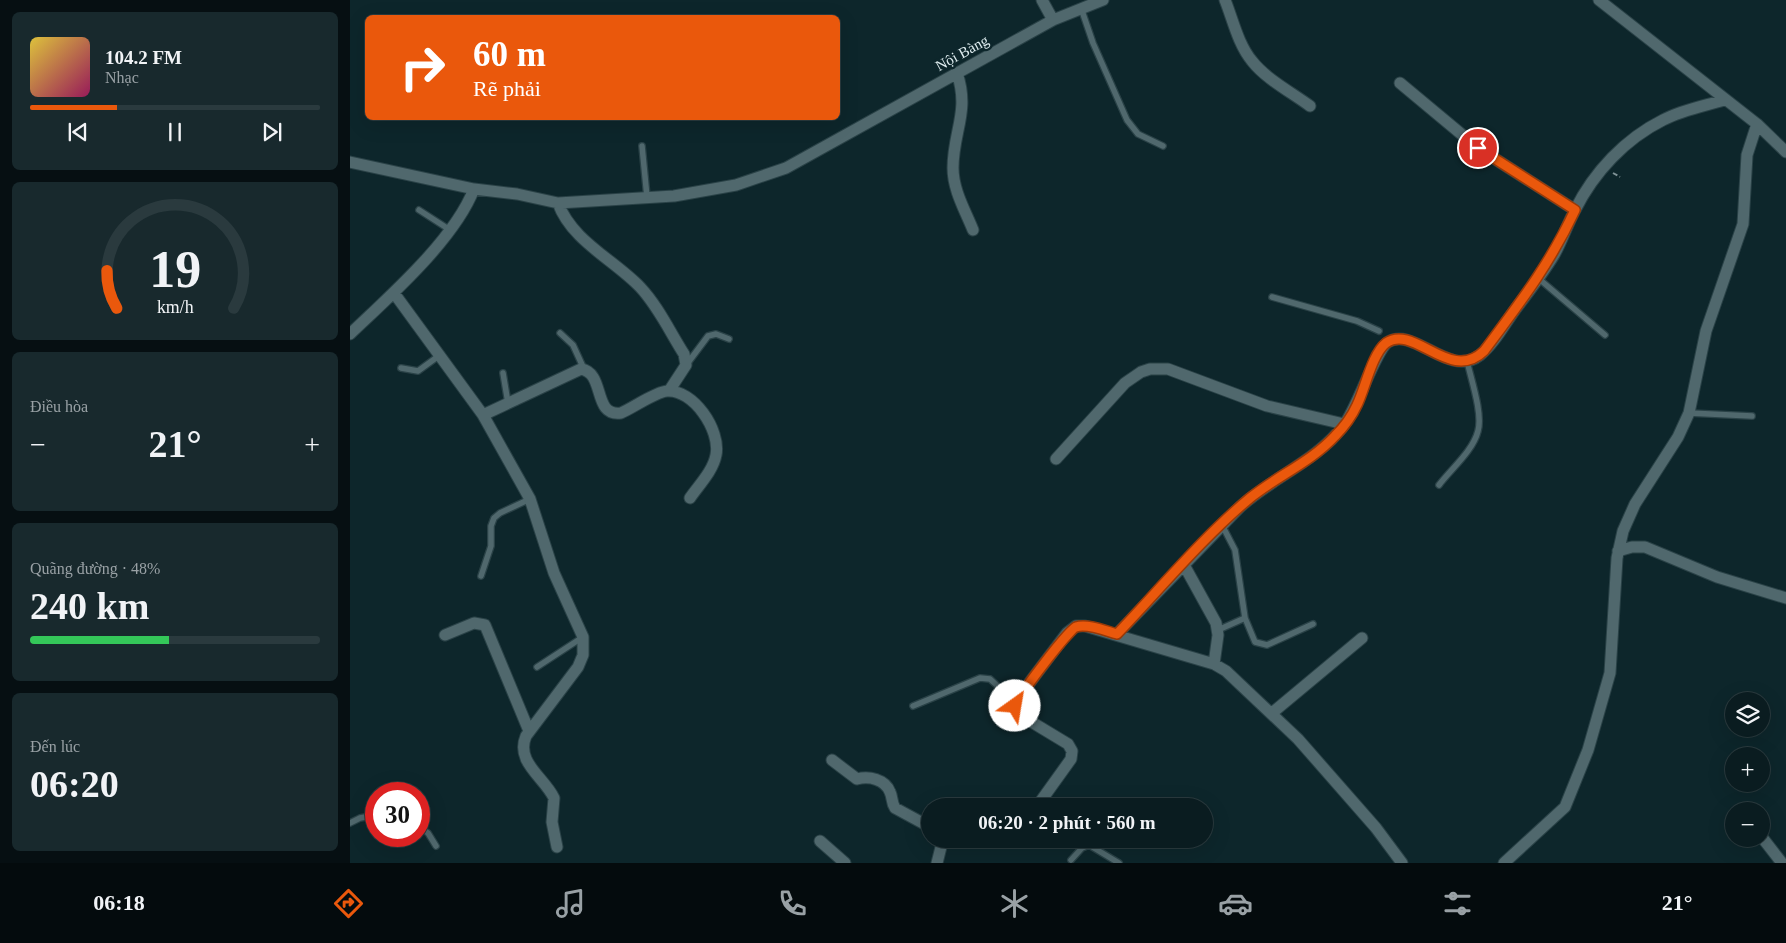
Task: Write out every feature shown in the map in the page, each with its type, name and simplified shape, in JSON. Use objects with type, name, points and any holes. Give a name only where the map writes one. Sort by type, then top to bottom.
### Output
[{"type":"street","points":[[1042,0],[1053,20]]},
{"type":"street","name":"Nội Bàng","points":[[350,162],[474,189],[517,194],[558,203],[683,194],[736,185],[786,168],[1053,20],[1103,0]]},
{"type":"street","points":[[1225,0],[1242,44],[1251,60],[1264,73],[1310,106]]},
{"type":"street","points":[[1599,0],[1757,124],[1786,152]]},
{"type":"street","points":[[957,73],[963,93],[963,104],[953,159],[953,174],[956,190],[973,230]]},
{"type":"street","points":[[1400,83],[1478,148],[1575,210]]},
{"type":"street","points":[[1117,634],[1222,525],[1254,495],[1324,448],[1357,405],[1378,353],[1390,338],[1405,340],[1453,361],[1467,361],[1484,351],[1538,278],[1561,241],[1575,210],[1603,168],[1631,141],[1663,120],[1724,100]]},
{"type":"street","points":[[1504,863],[1564,807],[1588,750],[1610,673],[1618,551],[1623,531],[1635,504],[1678,437],[1689,413],[1706,331],[1743,224],[1747,155],[1757,124]]},
{"type":"street","points":[[350,334],[394,293],[450,230],[470,201],[474,189]]},
{"type":"street","points":[[558,203],[565,220],[575,232],[646,293],[684,354],[686,365],[669,391]]},
{"type":"street","points":[[394,293],[483,415],[530,499],[554,573],[583,638],[583,655],[578,667],[524,741],[524,756],[554,798],[552,827],[557,847]]},
{"type":"street","points":[[483,415],[509,404],[575,370],[584,369],[593,375],[604,407],[614,414],[621,414],[661,392],[669,391],[679,394],[701,409],[716,438],[714,461],[690,498]]},
{"type":"street","points":[[1056,459],[1133,376],[1150,369],[1168,370],[1267,406],[1344,424]]},
{"type":"street","points":[[1618,551],[1645,547],[1717,577],[1786,598]]},
{"type":"street","points":[[1184,564],[1215,620],[1218,630],[1214,664]]},
{"type":"street","points":[[445,634],[474,623],[485,626],[530,731]]},
{"type":"street","points":[[1043,798],[1070,759],[1072,751],[1068,744],[1020,715],[1016,709],[1018,698],[1073,628],[1085,626],[1214,664],[1236,679],[1272,712],[1376,828],[1402,863]]},
{"type":"street","points":[[1272,712],[1362,638]]},
{"type":"street","points":[[832,760],[858,779],[875,778],[888,789],[895,808],[921,822]]},
{"type":"street","points":[[820,841],[845,863]]},
{"type":"street","points":[[1770,847],[1782,863]]},
{"type":"street","points":[[937,863],[941,848]]},
{"type":"lane","points":[[1081,8],[1093,43],[1127,120],[1143,137],[1163,146]]},
{"type":"lane","points":[[642,146],[648,197]]},
{"type":"lane","points":[[419,210],[450,230]]},
{"type":"lane","points":[[1538,278],[1605,335]]},
{"type":"lane","points":[[1272,297],[1358,321],[1379,331]]},
{"type":"lane","points":[[560,333],[574,345],[584,369]]},
{"type":"lane","points":[[686,365],[708,336],[716,334],[729,338]]},
{"type":"lane","points":[[401,368],[411,372],[422,370],[440,354]]},
{"type":"lane","points":[[1439,485],[1471,445],[1478,432],[1479,419],[1467,361]]},
{"type":"lane","points":[[503,373],[509,404]]},
{"type":"lane","points":[[1689,413],[1752,416]]},
{"type":"lane","points":[[481,576],[491,546],[491,526],[494,518],[500,513],[530,499]]},
{"type":"lane","points":[[1222,525],[1235,550],[1245,618],[1252,639],[1264,646],[1313,624]]},
{"type":"lane","points":[[1218,630],[1245,618]]},
{"type":"lane","points":[[537,667],[583,638]]},
{"type":"lane","points":[[913,706],[980,678],[990,679],[1018,698]]},
{"type":"lane","points":[[350,823],[365,817]]},
{"type":"lane","points":[[430,836],[436,846]]},
{"type":"lane","points":[[1070,860],[1089,844],[1119,863]]},
{"type":"route","points":[[1015,706],[1015,702],[1020,694],[1070,630],[1076,626],[1085,626],[1117,634],[1250,498],[1324,448],[1351,415],[1357,405],[1378,353],[1387,343],[1393,340],[1405,340],[1453,361],[1460,362],[1474,359],[1484,351],[1554,255],[1575,210],[1478,148]]}]
